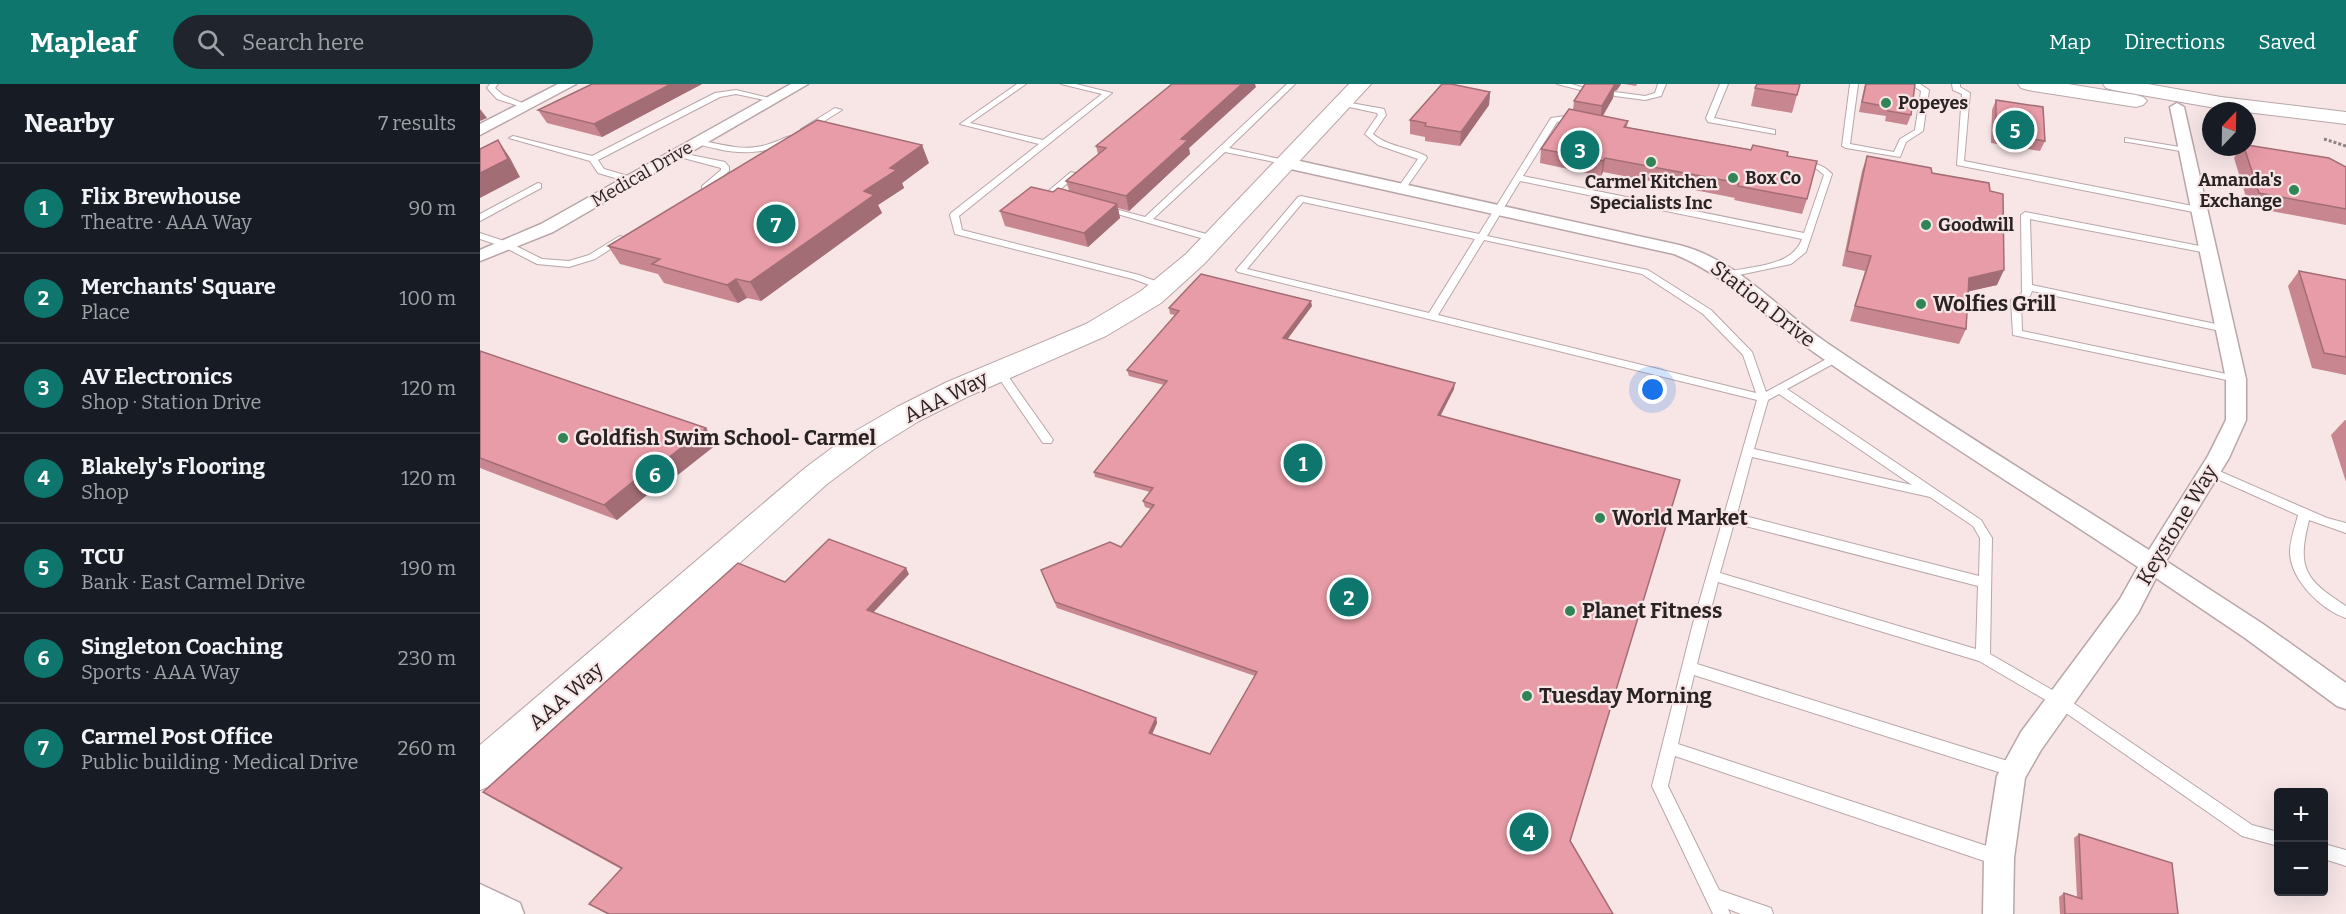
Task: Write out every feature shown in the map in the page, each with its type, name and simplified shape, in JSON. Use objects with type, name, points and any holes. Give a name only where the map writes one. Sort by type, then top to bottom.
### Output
[{"type":"street","points":[[480,130],[569,84]]},
{"type":"street","name":"Medical Drive","points":[[480,256],[547,228],[801,84]]},
{"type":"street","points":[[2028,84],[2172,95],[2202,108]]},
{"type":"street","points":[[2113,84],[2281,111],[2346,118]]},
{"type":"street","name":"AAA Way","points":[[480,771],[816,476],[863,441],[908,414],[999,371],[1096,330],[1124,315],[1163,287],[1214,239],[1352,94]]},
{"type":"street","name":"Keystone Way","points":[[1998,914],[1998,858],[2014,770],[2031,741],[2129,606],[2152,564],[2210,471],[2236,420],[2236,379],[2172,95]]},
{"type":"street","points":[[2256,119],[2309,128],[2346,138]]},
{"type":"street","name":"Station Drive","points":[[1286,163],[1679,250],[1707,260],[1730,274],[1807,340],[2297,661]]},
{"type":"street","points":[[2297,661],[2346,687]]},
{"type":"street","points":[[2297,661],[2346,698]]},
{"type":"street","points":[[480,899],[509,914]]},
{"type":"lane","points":[[494,84],[491,88],[500,97],[528,107]]},
{"type":"lane","points":[[1022,84],[964,124],[1045,143]]},
{"type":"lane","points":[[1065,84],[1108,93],[954,215],[958,232],[1136,277],[1163,287]]},
{"type":"lane","points":[[1147,220],[1291,84]]},
{"type":"lane","points":[[1561,84],[1588,90]]},
{"type":"lane","points":[[1615,94],[1645,98],[1658,94],[1662,84]]},
{"type":"lane","points":[[1724,84],[1711,120],[1772,132]]},
{"type":"lane","points":[[1854,84],[1846,146],[1897,155],[1903,141],[1919,131],[1925,90],[1914,84]]},
{"type":"lane","points":[[1956,84],[1956,88],[1966,93],[1960,163],[2198,210]]},
{"type":"lane","points":[[593,159],[718,95],[736,92],[774,100]]},
{"type":"lane","points":[[1352,94],[1381,111],[1382,116],[1369,134],[1375,141],[1386,147],[1416,153],[1423,158],[1401,189]]},
{"type":"lane","points":[[699,142],[744,152],[752,151],[779,144],[838,110]]},
{"type":"lane","points":[[1432,316],[1554,120],[1565,118],[1588,122]]},
{"type":"lane","points":[[513,138],[593,159],[601,171],[632,180]]},
{"type":"lane","points":[[2128,140],[2186,150]]},
{"type":"lane","points":[[1223,149],[1286,163]]},
{"type":"lane","points":[[679,154],[722,164],[725,167],[725,171],[714,183],[694,195]]},
{"type":"lane","points":[[1730,274],[1788,262],[1803,250],[1828,174],[1820,167],[1785,160]]},
{"type":"lane","points":[[1060,198],[1050,195],[1074,174]]},
{"type":"lane","points":[[1519,178],[1808,237]]},
{"type":"lane","points":[[480,218],[538,186]]},
{"type":"lane","points":[[1722,914],[1660,786],[1713,576],[1763,398],[1748,354],[1707,312],[1645,272],[1301,199],[1241,270],[1763,398],[1836,358]]},
{"type":"lane","points":[[1093,206],[1214,239]]},
{"type":"lane","points":[[2207,250],[2025,215],[2027,294],[2016,300],[2017,333],[2236,379]]},
{"type":"lane","points":[[480,236],[507,245],[540,262],[569,264],[592,257],[633,232]]},
{"type":"lane","points":[[2027,287],[2225,329]]},
{"type":"lane","points":[[999,371],[1047,440]]},
{"type":"lane","points":[[1779,389],[1977,523],[1986,538],[1983,657]]},
{"type":"lane","points":[[1748,453],[1934,494]]},
{"type":"lane","points":[[2210,471],[2304,513],[2346,528]]},
{"type":"lane","points":[[2304,513],[2296,551],[2301,575],[2326,600],[2346,613]]},
{"type":"lane","points":[[1730,517],[1985,583]]},
{"type":"lane","points":[[1713,576],[1983,657],[2061,702],[2248,831],[2274,838]]},
{"type":"lane","points":[[1689,667],[2014,770]]},
{"type":"lane","points":[[1670,748],[1998,858]]},
{"type":"lane","points":[[2328,853],[2346,858]]},
{"type":"lane","points":[[1713,896],[1765,914]]},
{"type":"path","points":[[2321,138],[2346,146]]},
{"type":"building","points":[[592,84],[671,84],[594,124],[538,110]]},
{"type":"building","points":[[1172,84],[1242,84],[1181,139],[1188,140],[1126,196],[1066,181],[1106,148],[1096,146]]},
{"type":"building","points":[[1442,84],[1490,92],[1461,132],[1425,126],[1426,123],[1410,120]]},
{"type":"building","points":[[1585,84],[1615,84],[1602,106],[1574,101]]},
{"type":"building","points":[[1757,84],[1800,84],[1797,95],[1755,88]]},
{"type":"building","name":"Popeyes","points":[[1866,84],[1915,84],[1911,115],[1888,111],[1889,107],[1862,102]]},
{"type":"building","points":[[1996,100],[2043,107],[2045,141],[1996,133]]},
{"type":"building","points":[[1569,109],[1628,121],[1624,127],[1751,150],[1753,145],[1788,152],[1787,156],[1817,161],[1807,199],[1738,186],[1739,183],[1605,158],[1603,161],[1541,149]]},
{"type":"building","points":[[817,120],[922,145],[890,168],[897,170],[864,191],[874,195],[750,282],[736,279],[727,285],[652,264],[660,259],[608,246]]},
{"type":"building","points":[[498,140],[508,159],[480,173],[480,149]]},
{"type":"building","points":[[2256,146],[2329,158],[2346,167],[2346,209],[2259,193],[2247,156],[2256,156]]},
{"type":"building","points":[[1867,156],[1931,168],[1932,173],[1989,183],[1990,191],[2003,194],[2004,270],[1969,278],[1966,329],[1855,306],[1871,256],[1847,251]]},
{"type":"building","points":[[1031,187],[1053,192],[1058,188],[1117,204],[1084,233],[1000,211]]},
{"type":"building","points":[[2299,271],[2346,280],[2346,357],[2324,353]]},
{"type":"building","points":[[1201,274],[1311,301],[1283,338],[1455,383],[1438,415],[1680,480],[1570,841],[1613,914],[609,914],[589,904],[622,868],[483,792],[738,563],[785,582],[829,539],[906,568],[867,610],[1156,718],[1149,733],[1210,754],[1257,672],[1055,602],[1041,570],[1110,542],[1121,547],[1154,505],[1143,501],[1153,488],[1094,472],[1167,381],[1127,370],[1179,311],[1169,308]]},
{"type":"building","points":[[480,351],[706,428],[639,481],[635,480],[604,505],[480,458]]},
{"type":"building","points":[[2079,834],[2172,863],[2178,914],[2065,914],[2064,893],[2082,899]]},
{"type":"place","name":"Popeyes","points":[[1886,103]]},
{"type":"place","name":"TCU","points":[[2015,130]]},
{"type":"place","name":"AV Electronics","points":[[1580,150]]},
{"type":"place","name":"Carmel Kitchen Specialists Inc","points":[[1651,162]]},
{"type":"place","name":"Box Co","points":[[1733,178]]},
{"type":"place","name":"Amanda's Exchange","points":[[2294,190]]},
{"type":"place","name":"Carmel Post Office","points":[[776,224]]},
{"type":"place","name":"Goodwill","points":[[1926,225]]},
{"type":"place","name":"Wolfies Grill","points":[[1921,304]]},
{"type":"place","name":"Goldfish Swim School- Carmel","points":[[563,438]]},
{"type":"place","name":"Flix Brewhouse","points":[[1303,463]]},
{"type":"place","name":"Singleton Coaching","points":[[655,474]]},
{"type":"place","name":"World Market","points":[[1600,518]]},
{"type":"place","name":"Merchants' Square","points":[[1349,597]]},
{"type":"place","name":"Planet Fitness","points":[[1570,611]]},
{"type":"place","name":"Tuesday Morning","points":[[1527,696]]},
{"type":"place","name":"Blakely's Flooring","points":[[1529,832]]}]
